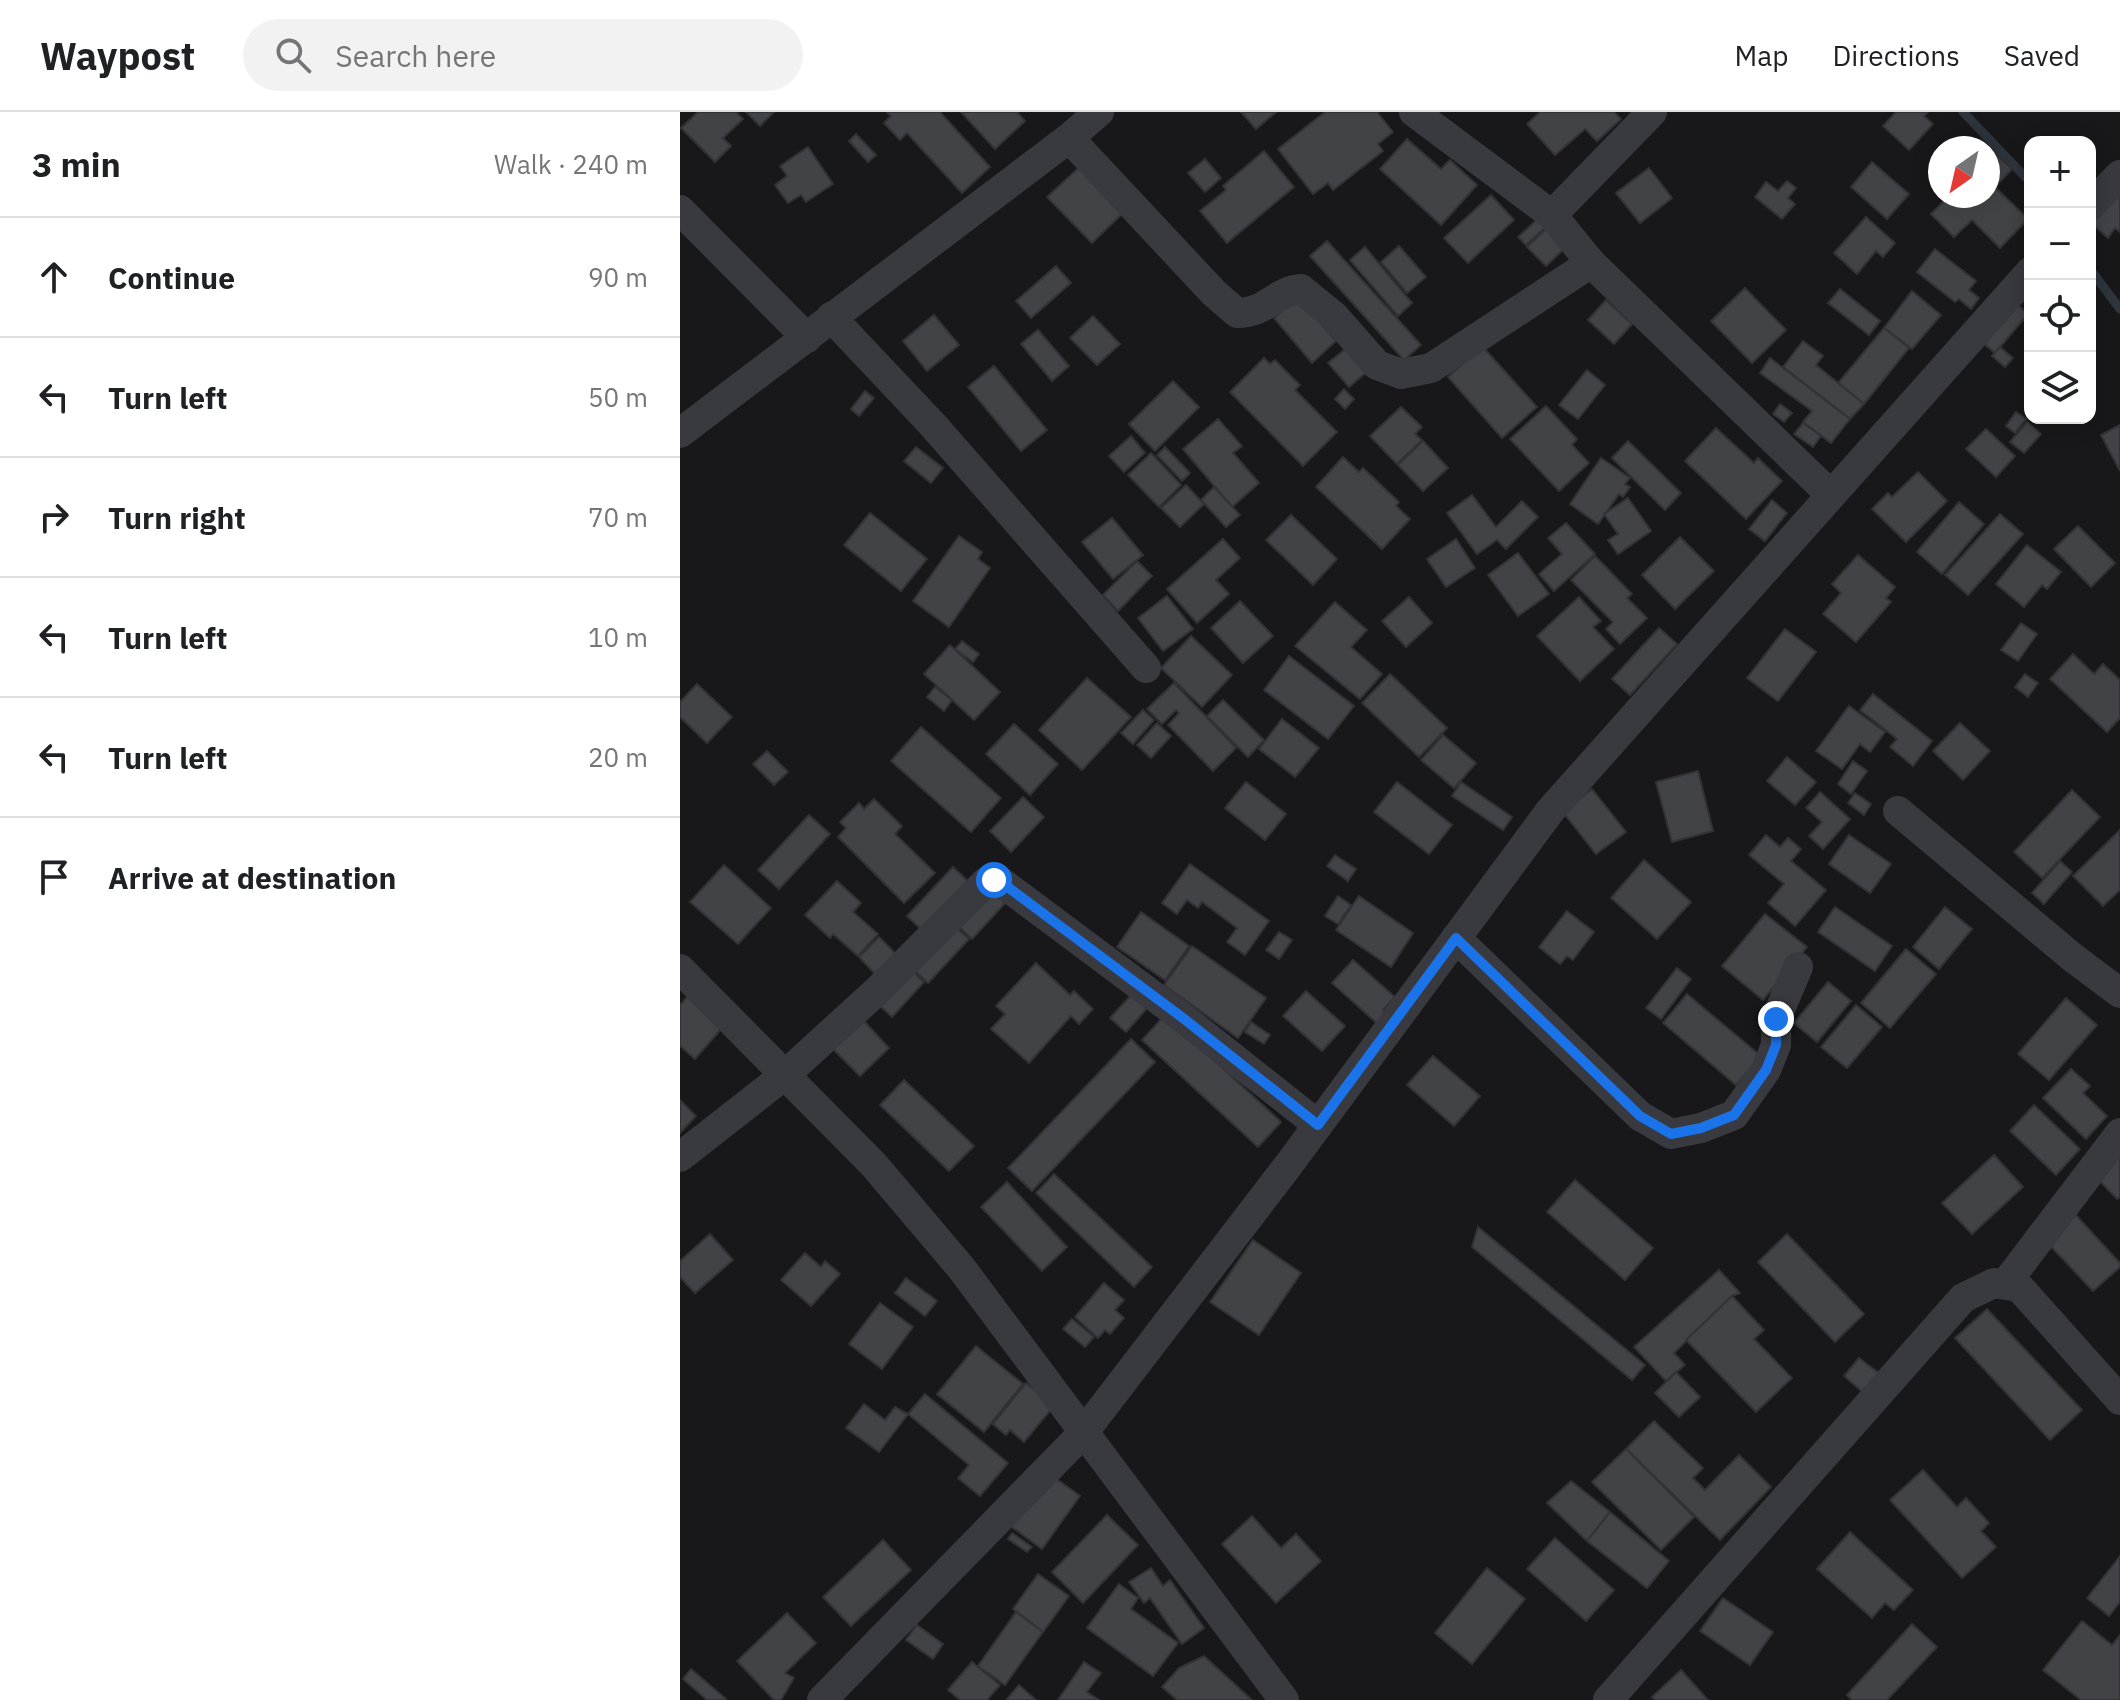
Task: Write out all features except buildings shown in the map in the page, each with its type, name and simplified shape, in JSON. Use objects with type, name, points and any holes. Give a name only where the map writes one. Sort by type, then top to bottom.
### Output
[{"type":"street","points":[[680,433],[1099,112]]},
{"type":"street","points":[[1414,112],[1552,215],[1591,263],[1831,495]]},
{"type":"street","points":[[1552,215],[1652,112]]},
{"type":"street","points":[[1069,138],[1214,293],[1237,313],[1255,313],[1290,290],[1301,289],[1334,316],[1377,365],[1401,374],[1431,368],[1591,263]]},
{"type":"street","points":[[2096,200],[2120,175]]},
{"type":"street","points":[[680,210],[807,338]]},
{"type":"street","points":[[835,1696],[1084,1432],[1318,1125],[1550,811],[2024,279]]},
{"type":"street","points":[[831,317],[932,424],[1146,668]]},
{"type":"street","points":[[1898,811],[2072,957],[2120,993]]},
{"type":"street","points":[[680,1157],[786,1074],[879,989],[986,882],[994,880],[1001,882],[1183,1018],[1318,1125]]},
{"type":"street","points":[[1456,938],[1640,1116],[1671,1134],[1701,1128],[1734,1115],[1766,1070],[1776,1045],[1776,1019],[1798,967]]},
{"type":"street","points":[[680,969],[874,1165],[962,1269],[1284,1700]]},
{"type":"street","points":[[2006,1283],[2120,1133]]},
{"type":"street","points":[[1608,1700],[1963,1298],[1994,1283],[2019,1287],[2120,1400]]},
{"type":"waterway","points":[[1963,112],[2024,176]]},
{"type":"waterway","points":[[2096,277],[2120,309]]},
{"type":"route","points":[[994,880],[1001,882],[1183,1018],[1318,1125],[1456,938],[1640,1116],[1671,1134],[1701,1128],[1734,1115],[1766,1070],[1776,1045],[1776,1019]]}]
